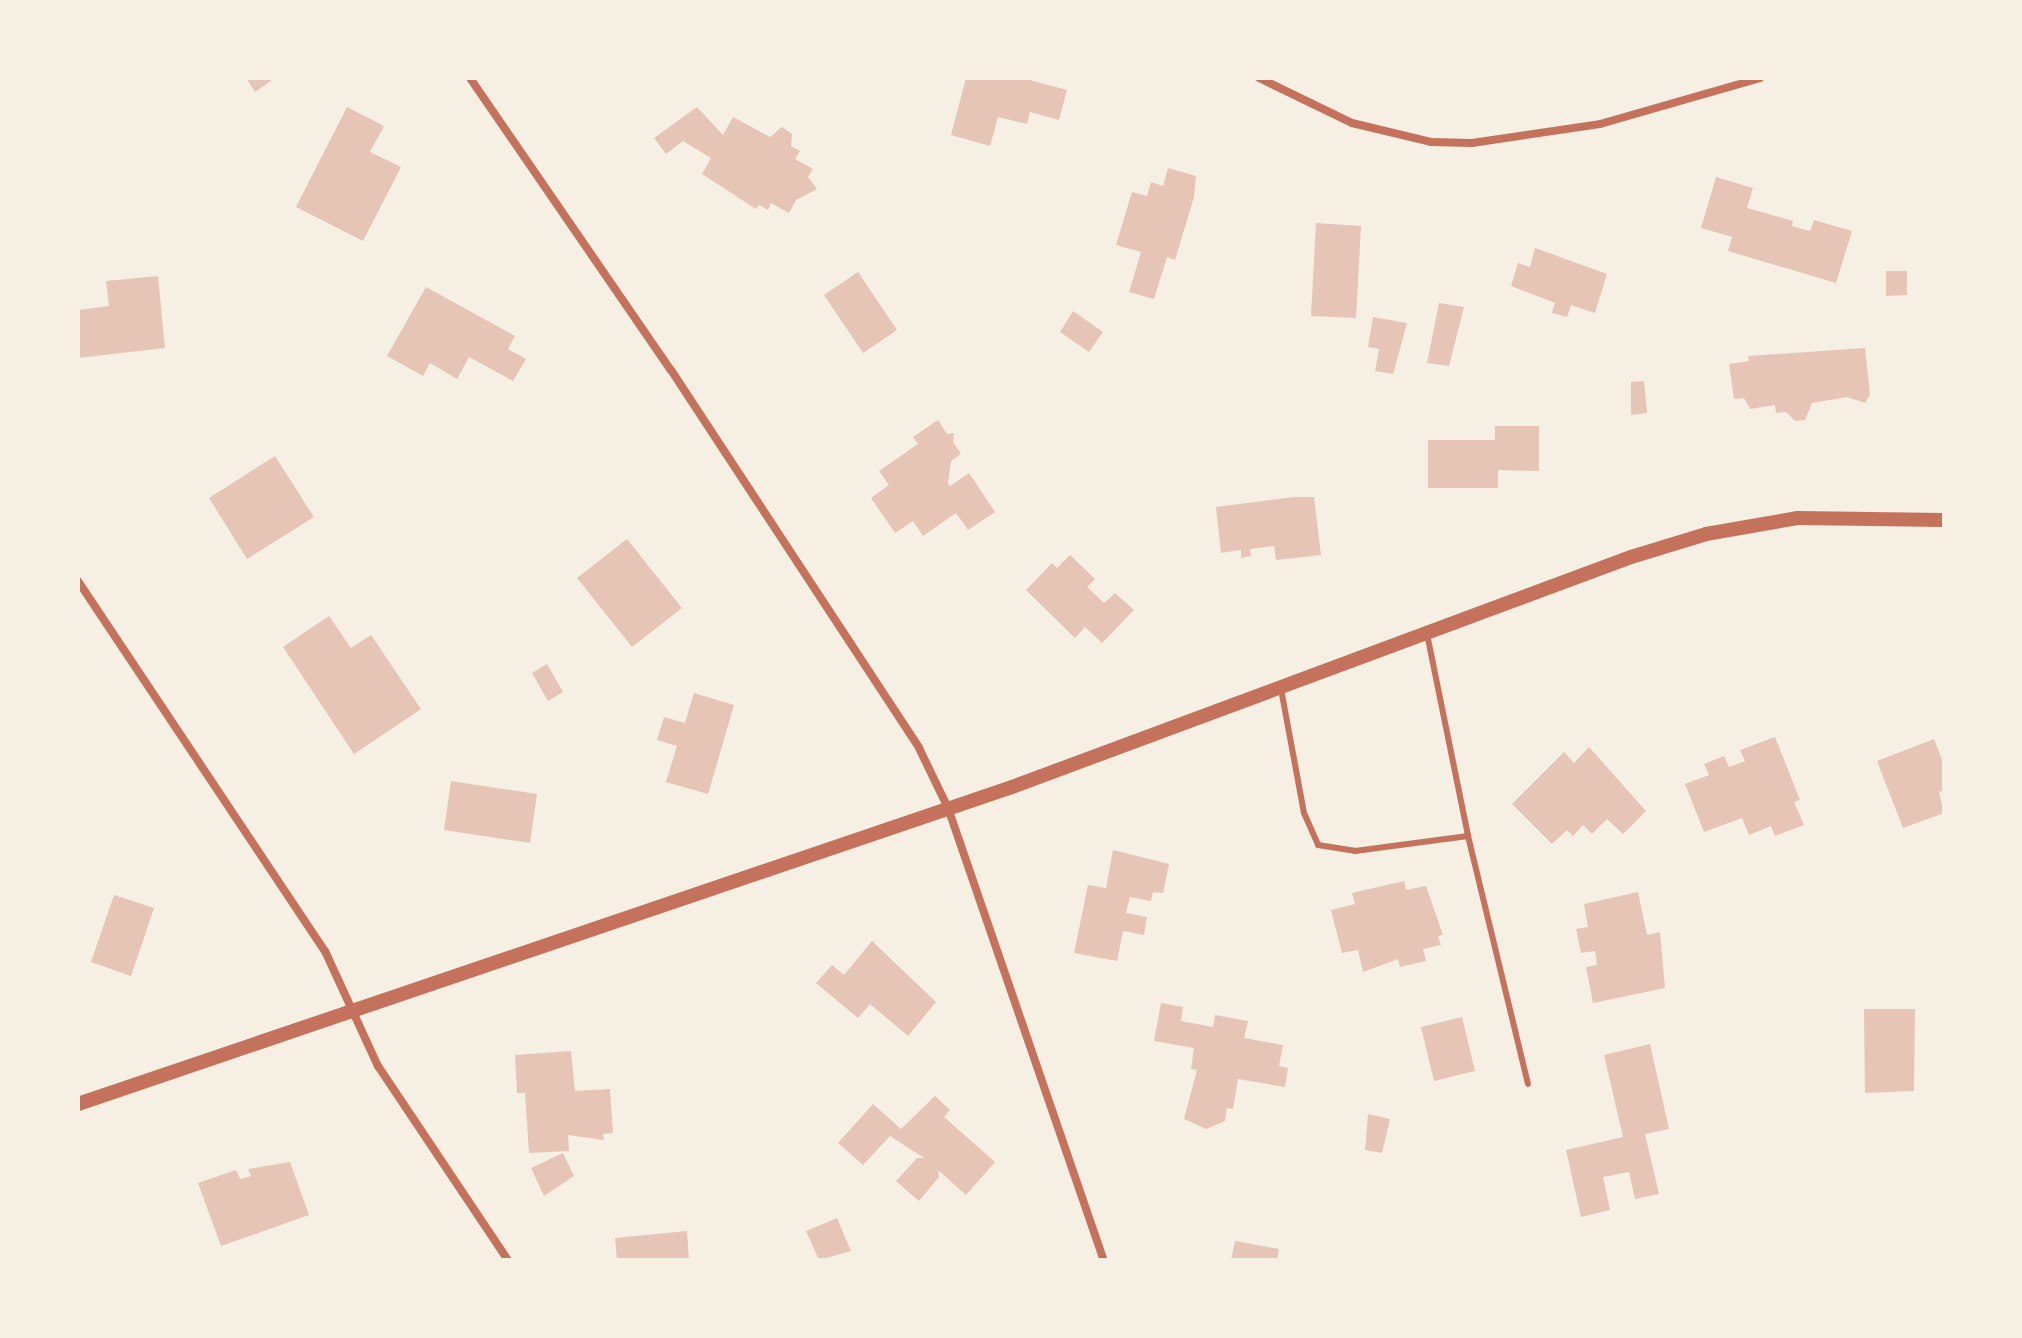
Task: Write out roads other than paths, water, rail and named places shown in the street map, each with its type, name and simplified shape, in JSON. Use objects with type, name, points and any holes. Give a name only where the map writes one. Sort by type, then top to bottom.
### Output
[{"type":"street","points":[[470,78],[883,690],[948,808],[1104,1260]]},
{"type":"street","points":[[1259,78],[1352,123],[1431,142],[1472,143],[1600,124],[1760,78]]},
{"type":"street","points":[[78,1104],[948,808],[1631,557],[1752,524],[1798,518],[1944,520]]},
{"type":"street","points":[[78,581],[317,938],[378,1066],[508,1260]]},
{"type":"lane","points":[[1426,631],[1468,836],[1528,1084]]},
{"type":"lane","points":[[1280,685],[1304,813],[1318,845],[1355,851],[1468,836]]}]
